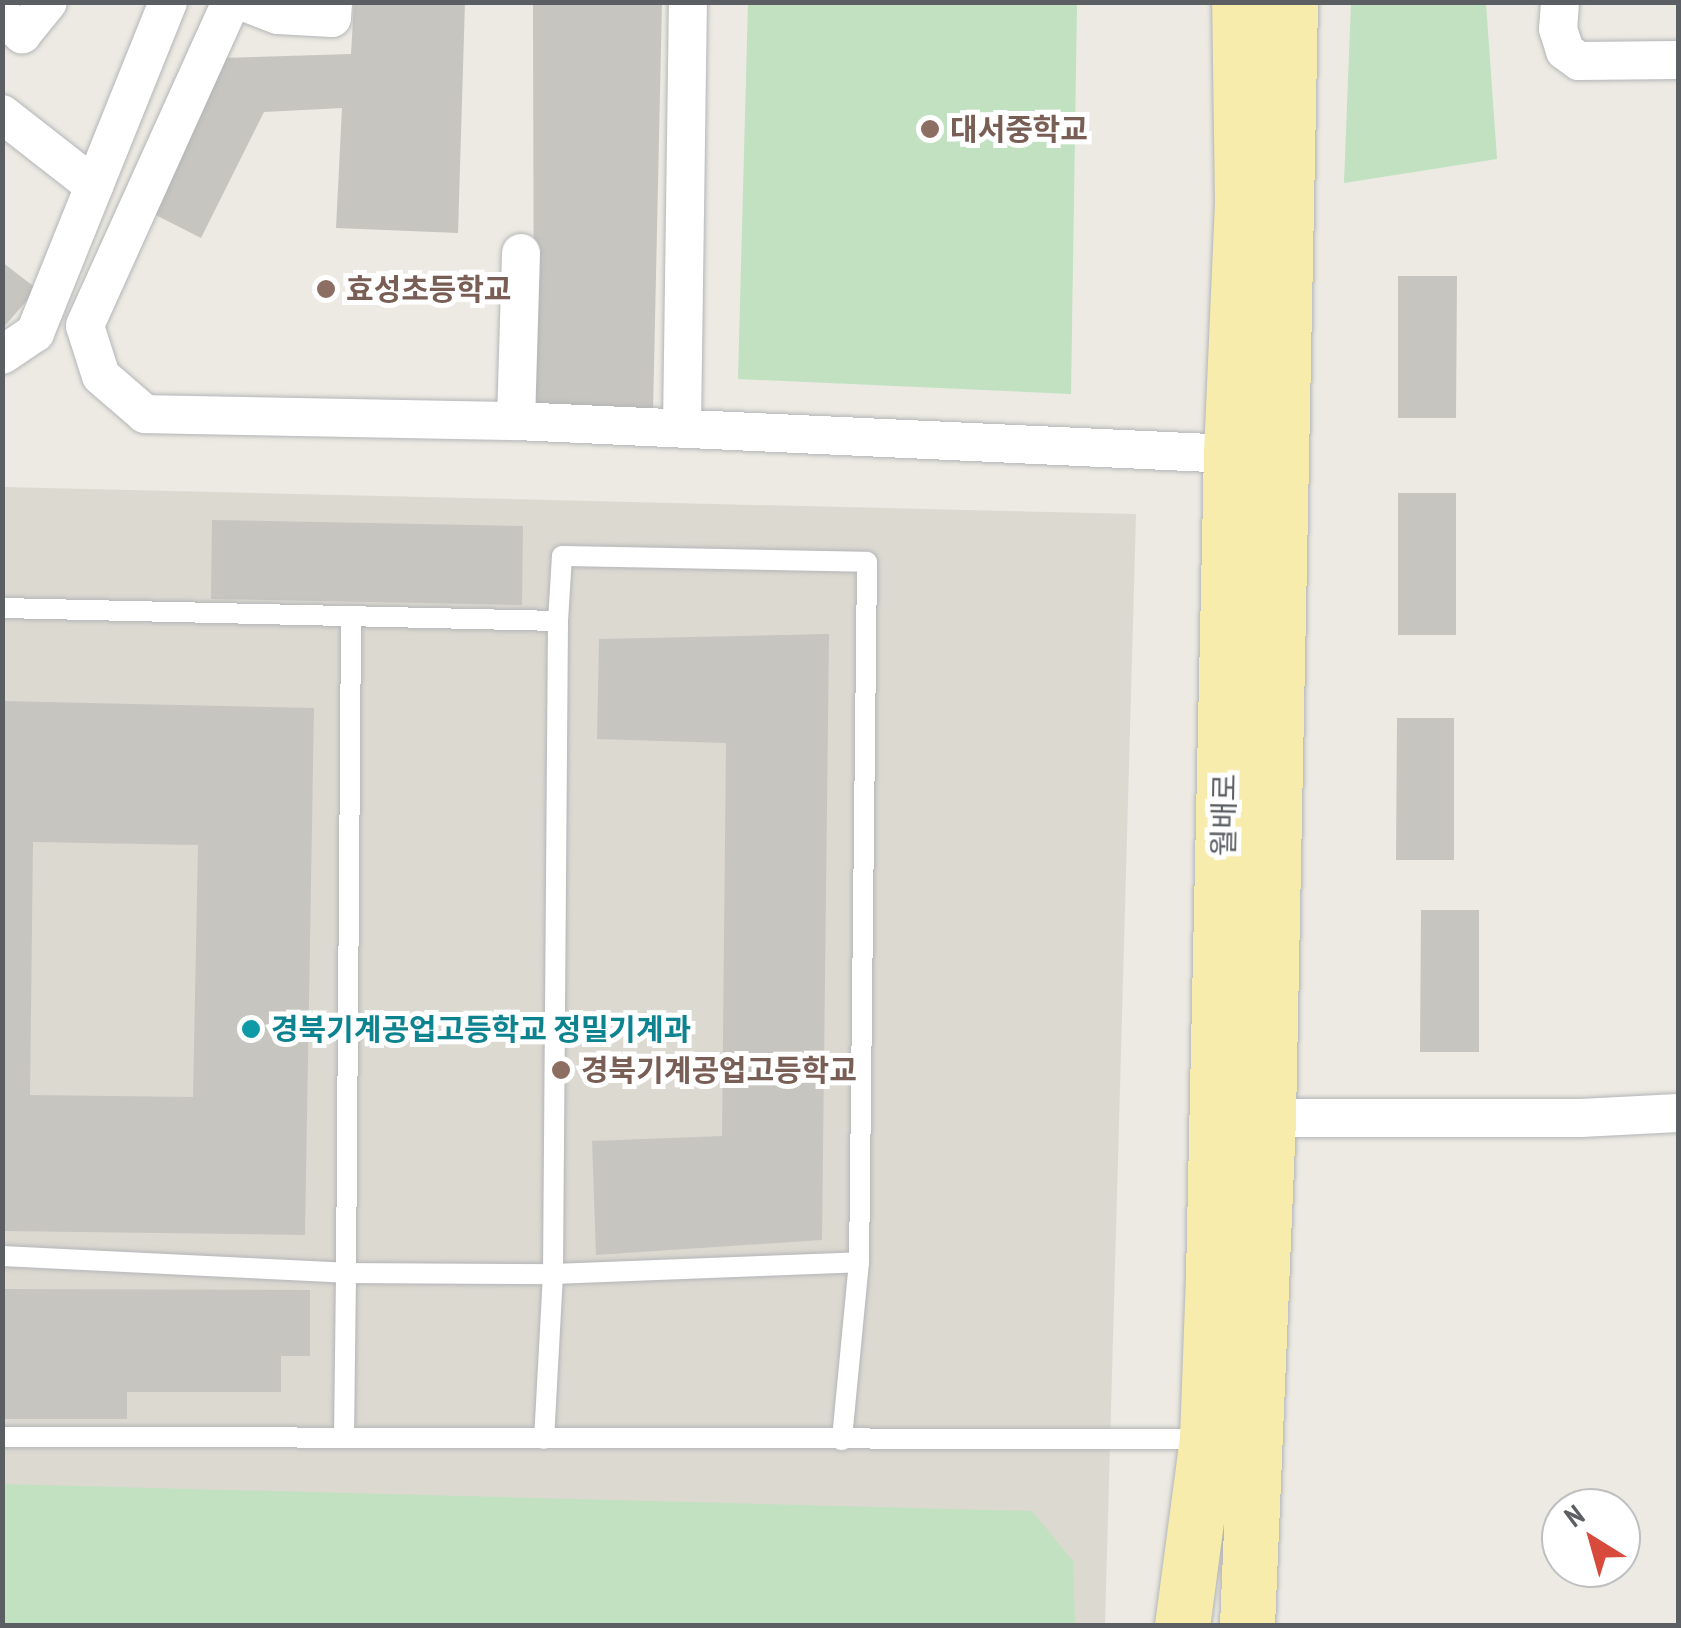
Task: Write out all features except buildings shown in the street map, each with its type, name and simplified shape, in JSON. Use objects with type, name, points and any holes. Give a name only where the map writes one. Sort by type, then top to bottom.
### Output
[{"type":"main road","name":"월배로","points":[[1182,1626],[1207,1438],[1231,454],[1242,205],[1240,2]]},
{"type":"main road","name":"월배로","points":[[1247,1626],[1268,1118],[1290,2]]},
{"type":"street","points":[[2,15],[22,34],[48,2]]},
{"type":"street","points":[[2,356],[34,333],[168,2]]},
{"type":"street","points":[[231,2],[85,326],[101,376],[145,414],[682,426],[1231,454]]},
{"type":"street","points":[[267,6],[332,18],[333,2]]},
{"type":"street","points":[[682,426],[688,2]]},
{"type":"street","points":[[1560,2],[1558,29],[1565,50],[1579,61],[1678,60]]},
{"type":"street","points":[[2,114],[94,186]]},
{"type":"street","points":[[516,421],[521,253]]},
{"type":"street","points":[[1268,1118],[1581,1118],[1678,1113]]},
{"type":"lane","points":[[544,1439],[553,1274],[558,622],[562,556],[867,562],[859,1262],[842,1440]]},
{"type":"lane","points":[[2,608],[558,622]]},
{"type":"lane","points":[[344,1438],[350,616]]},
{"type":"lane","points":[[2,1256],[346,1272],[553,1274],[859,1262]]},
{"type":"lane","points":[[2,1437],[1207,1438]]},
{"type":"shaded area","name":"경북기계공업고등학교","points":[[3,487],[1136,514],[1105,1625],[3,1626]]},
{"type":"green space","points":[[748,3],[1077,3],[1071,394],[738,379]]},
{"type":"green space","points":[[1351,3],[1486,3],[1497,159],[1344,183]]},
{"type":"green space","points":[[3,1484],[1032,1511],[1073,1561],[1075,1625],[3,1625]]},
{"type":"place","name":"대서중학교","points":[[930,129]]},
{"type":"place","name":"효성초등학교","points":[[326,289]]},
{"type":"place","name":"경북기계공업고등학교 정밀기계과","points":[[251,1029]]},
{"type":"place","name":"경북기계공업고등학교","points":[[561,1070]]}]
